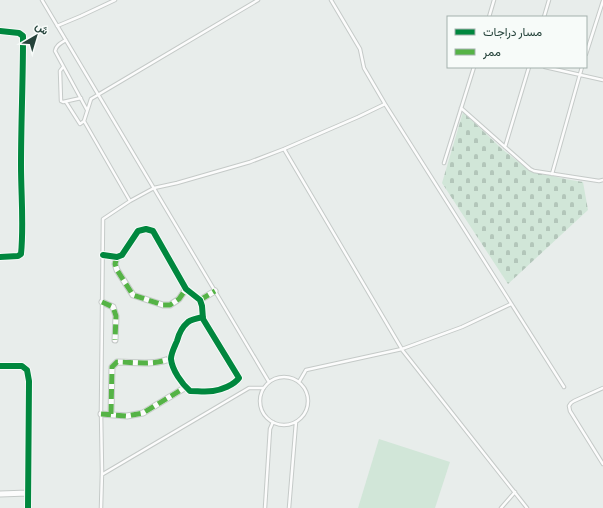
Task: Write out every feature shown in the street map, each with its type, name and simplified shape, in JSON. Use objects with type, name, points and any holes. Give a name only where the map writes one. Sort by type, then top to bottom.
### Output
[{"type":"street","points":[[0,31],[20,33],[23,36],[21,251],[18,256],[0,257]]},
{"type":"street","points":[[103,254],[117,257],[122,255],[138,231],[146,229],[152,230],[186,290],[200,300],[203,317],[239,378],[231,385],[213,391],[190,391],[174,368],[171,358],[182,327],[189,321],[203,317]]},
{"type":"street","points":[[117,257],[117,270],[133,295],[163,305],[170,305],[179,299],[186,290]]},
{"type":"street","points":[[200,300],[216,291]]},
{"type":"street","points":[[102,302],[113,307],[116,316],[115,340]]},
{"type":"street","points":[[111,414],[112,367],[117,362],[154,362],[166,361],[171,358]]},
{"type":"street","points":[[0,366],[22,366],[27,370],[29,388],[28,508]]},
{"type":"street","points":[[101,414],[127,416],[143,413],[186,387]]},
{"type":"street","points":[[0,494],[28,493]]},
{"type":"lane","points":[[42,0],[269,382]]},
{"type":"lane","points":[[58,26],[115,0]]},
{"type":"lane","points":[[130,200],[84,122],[91,99],[258,0]]},
{"type":"lane","points":[[331,0],[360,50],[364,68],[385,104],[564,387]]},
{"type":"lane","points":[[489,16],[494,0]]},
{"type":"lane","points":[[544,16],[549,0]]},
{"type":"lane","points":[[587,51],[603,1]]},
{"type":"lane","points":[[66,40],[59,44],[55,51],[88,110]]},
{"type":"lane","points":[[63,67],[60,71],[61,102],[81,98]]},
{"type":"lane","points":[[444,163],[474,68]]},
{"type":"lane","points":[[505,147],[529,68]]},
{"type":"lane","points":[[550,68],[603,80]]},
{"type":"lane","points":[[552,174],[582,68]]},
{"type":"lane","points":[[66,102],[80,124],[84,122]]},
{"type":"lane","points":[[101,508],[103,219],[130,200],[154,188],[250,162],[284,149],[385,104]]},
{"type":"lane","points":[[461,108],[530,169],[552,174],[599,181],[603,180]]},
{"type":"lane","points":[[284,149],[402,349],[527,508]]},
{"type":"lane","points":[[299,382],[306,370],[402,349],[462,327],[511,304]]},
{"type":"lane","points":[[284,377],[292,378],[299,382],[307,395],[308,403],[302,417],[296,422],[280,424],[273,422],[266,417],[260,402],[264,388],[269,382],[276,378],[284,377]]},
{"type":"lane","points":[[102,474],[249,388],[264,388]]},
{"type":"lane","points":[[603,388],[574,401],[569,405],[570,411],[603,464]]},
{"type":"lane","points":[[264,508],[270,429],[273,422]]},
{"type":"lane","points":[[289,508],[296,422]]},
{"type":"lane","points":[[501,508],[515,492]]},
{"type":"green space","points":[[463,112],[502,149],[529,170],[583,182],[588,210],[508,284],[442,183]]},
{"type":"green space","points":[[379,439],[450,462],[435,508],[358,508]]},
{"type":"marked path","points":[[117,257],[115,264],[117,270],[133,295],[163,305],[170,305],[179,299],[186,289]]},
{"type":"marked path","points":[[200,300],[215,291]]},
{"type":"marked path","points":[[102,302],[113,307],[116,316],[115,340]]},
{"type":"marked path","points":[[111,414],[112,367],[117,362],[151,363],[171,358]]},
{"type":"marked path","points":[[101,414],[127,416],[143,413],[186,387]]},
{"type":"cycle path","points":[[0,31],[19,33],[23,36],[21,254],[18,256],[0,257]]},
{"type":"cycle path","points":[[103,255],[117,257],[122,255],[138,231],[146,229],[153,231],[186,289],[200,300],[202,306],[203,319],[239,378],[231,385],[220,390],[190,391],[175,372],[171,357],[184,326],[191,320],[201,317],[203,317]]},
{"type":"cycle path","points":[[0,366],[22,366],[27,370],[29,381],[28,508]]}]
